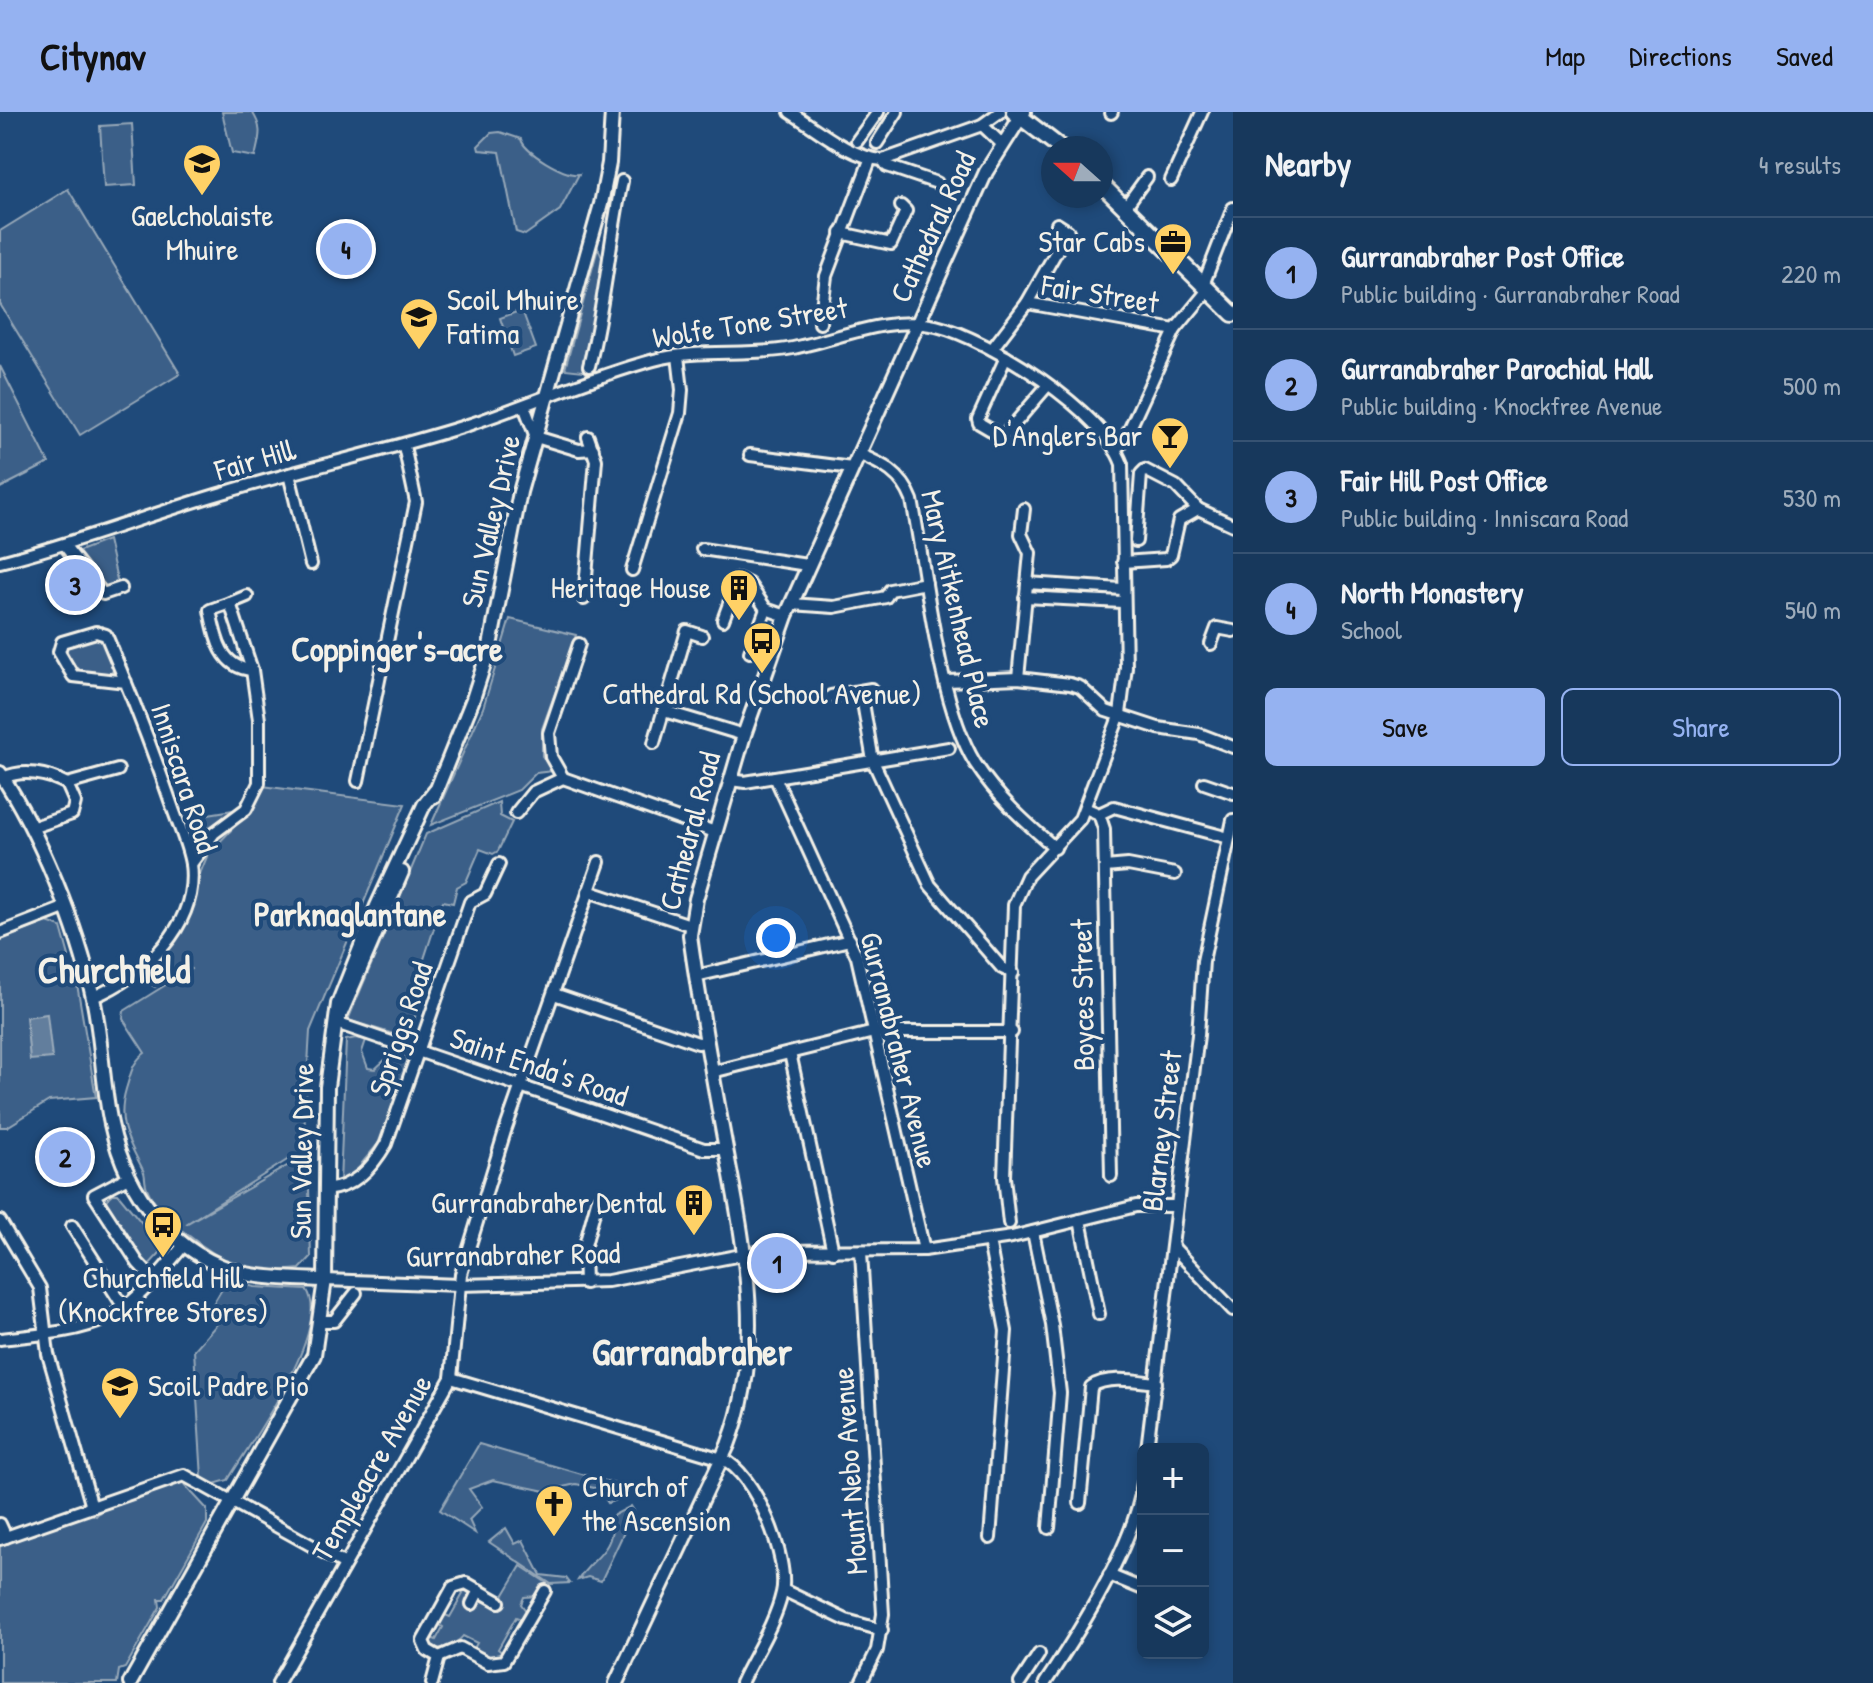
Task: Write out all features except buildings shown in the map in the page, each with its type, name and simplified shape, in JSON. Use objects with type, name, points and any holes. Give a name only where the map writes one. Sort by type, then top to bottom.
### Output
[{"type":"main road","points":[[1020,114],[1047,136]]},
{"type":"main road","points":[[1113,195],[1233,314]]},
{"type":"street","name":"Sun Valley Drive","points":[[130,1683],[310,1365],[322,1321],[327,1087],[336,1023],[377,917],[473,699],[490,646],[514,519],[592,240],[609,163],[612,112]]},
{"type":"street","points":[[790,112],[870,160],[883,160],[982,125],[1000,112]]},
{"type":"street","points":[[877,143],[897,112]]},
{"type":"street","points":[[1171,180],[1200,113]]},
{"type":"street","points":[[857,141],[873,114]]},
{"type":"street","name":"Cathedral Road","points":[[616,1683],[722,1459],[740,1411],[746,1376],[750,1315],[746,1253],[712,1072],[690,925],[744,735],[788,610],[916,325],[1002,144],[1020,114]]},
{"type":"street","points":[[982,125],[1002,144]]},
{"type":"street","points":[[820,323],[826,277],[870,160]]},
{"type":"street","points":[[883,160],[887,166],[937,183]]},
{"type":"street","points":[[1126,206],[1147,177]]},
{"type":"street","points":[[589,366],[606,287],[608,244],[622,181]]},
{"type":"street","points":[[841,233],[891,244],[904,208]]},
{"type":"street","points":[[1009,1223],[1004,1177],[1017,893],[1027,876],[1074,829],[1085,808],[1120,714],[1126,667],[1122,602],[1125,488],[1122,464],[1115,450],[1125,439],[1175,330],[1206,288],[1233,208]]},
{"type":"street","points":[[1027,303],[1068,231],[1057,224]]},
{"type":"street","points":[[592,240],[608,244]]},
{"type":"street","name":"Fair Street","points":[[992,349],[1027,303],[1175,330]]},
{"type":"street","name":"Wolfe Tone Street","points":[[548,397],[648,362],[678,356],[792,348],[883,326],[936,326],[992,349],[1048,385],[1115,450]]},
{"type":"street","points":[[632,570],[680,413],[682,390],[678,356]]},
{"type":"street","points":[[1006,357],[978,419],[998,437],[1003,437],[1048,385]]},
{"type":"street","name":"Fair Hill","points":[[0,562],[65,546],[289,474],[404,446],[548,397]]},
{"type":"street","points":[[524,406],[536,437],[594,454]]},
{"type":"street","points":[[584,599],[594,454],[588,437]]},
{"type":"street","points":[[358,781],[416,502],[404,446]]},
{"type":"street","name":"Mary Aitkenhead Place","points":[[858,454],[891,470],[909,493],[947,681],[965,745],[996,793],[1055,848]]},
{"type":"street","points":[[750,455],[852,468]]},
{"type":"street","points":[[1136,541],[1141,474],[1145,470],[1155,471],[1176,486],[1198,509],[1233,525]]},
{"type":"street","points":[[289,474],[311,564]]},
{"type":"street","points":[[1018,678],[1030,557],[1030,548],[1021,534],[1024,509]]},
{"type":"street","points":[[1123,562],[1166,559],[1172,551],[1179,520],[1198,509]]},
{"type":"street","points":[[65,546],[69,555],[103,594],[121,588]]},
{"type":"street","points":[[702,549],[807,565]]},
{"type":"street","points":[[723,620],[738,579],[749,584],[766,609]]},
{"type":"street","points":[[766,609],[834,607],[886,597],[890,590],[926,583]]},
{"type":"street","points":[[1027,583],[1122,589]]},
{"type":"street","points":[[247,596],[210,610],[220,650],[242,669],[252,670]]},
{"type":"street","points":[[1025,597],[1122,602]]},
{"type":"street","points":[[191,864],[214,833],[246,809],[259,783],[259,720],[252,670],[230,603]]},
{"type":"street","points":[[750,652],[766,609]]},
{"type":"street","points":[[1211,644],[1217,628],[1233,631]]},
{"type":"street","points":[[654,743],[687,631],[702,636]]},
{"type":"street","name":"Inniscara Road","points":[[93,997],[118,987],[160,952],[178,925],[189,895],[191,864],[126,682],[103,632],[62,642],[59,652],[73,676],[126,682]]},
{"type":"street","points":[[579,644],[549,733],[551,757],[563,778],[715,832]]},
{"type":"street","points":[[947,681],[1018,678],[1080,687],[1106,711],[1158,728],[1199,734],[1233,747]]},
{"type":"street","points":[[831,696],[866,690],[873,761],[930,885],[1002,968],[1013,973]]},
{"type":"street","points":[[664,711],[744,735]]},
{"type":"street","points":[[731,780],[745,782],[949,748]]},
{"type":"street","points":[[118,770],[67,784],[34,773],[16,772],[2,776],[31,828],[64,908],[93,997],[111,1125],[128,1177],[158,1222],[184,1245],[249,1274],[325,1280]]},
{"type":"street","name":"Gurranabraher Avenue","points":[[775,777],[850,940],[924,1250]]},
{"type":"street","points":[[516,813],[533,792],[563,778]]},
{"type":"street","points":[[1209,780],[1233,793]]},
{"type":"street","points":[[31,828],[72,814],[75,802],[67,784]]},
{"type":"street","points":[[1085,808],[1099,814],[1114,807],[1229,838]]},
{"type":"street","name":"Boyces Street","points":[[1099,814],[1104,829],[1111,1176]]},
{"type":"street","name":"Blarney Street","points":[[1148,1443],[1173,1247],[1174,1206],[1196,1047],[1203,961],[1233,820]]},
{"type":"street","name":"Templeacre Avenue","points":[[278,1683],[451,1378],[459,1285],[522,1085],[599,862]]},
{"type":"street","name":"Spriggs Road","points":[[325,1190],[355,1181],[376,1161],[386,1144],[470,902],[485,894],[499,864]]},
{"type":"street","points":[[1105,867],[1128,865],[1175,874]]},
{"type":"street","points":[[588,891],[690,925]]},
{"type":"street","points":[[0,933],[64,908]]},
{"type":"street","points":[[696,976],[850,940]]},
{"type":"street","points":[[554,994],[698,1043],[707,1042]]},
{"type":"street","name":"Saint Enda's Road","points":[[336,1023],[704,1149],[726,1149]]},
{"type":"street","points":[[712,1072],[874,1032],[1012,1032]]},
{"type":"street","points":[[790,1053],[833,1252]]},
{"type":"street","points":[[128,1177],[94,1195],[138,1263],[153,1279]]},
{"type":"street","points":[[585,1283],[584,1249],[597,1201]]},
{"type":"street","name":"Gurranabraher Road","points":[[325,1280],[459,1285],[585,1283],[642,1275],[746,1253],[924,1250],[1033,1232],[1136,1206],[1174,1206]]},
{"type":"street","points":[[1084,1218],[1099,1314]]},
{"type":"street","points":[[0,1221],[40,1288],[45,1334],[92,1507]]},
{"type":"street","points":[[72,1226],[125,1309]]},
{"type":"street","points":[[1033,1232],[1052,1325],[1060,1393],[1049,1528]]},
{"type":"street","points":[[989,1241],[1006,1331],[990,1538]]},
{"type":"street","points":[[0,1339],[77,1331],[125,1309],[184,1245]]},
{"type":"street","points":[[1173,1247],[1233,1310]]},
{"type":"street","name":"Mount Nebo Avenue","points":[[861,1252],[882,1630],[861,1683]]},
{"type":"street","points":[[322,1321],[334,1321],[356,1293]]},
{"type":"street","points":[[451,1378],[722,1459],[741,1471],[762,1505],[781,1570],[783,1590],[741,1683]]},
{"type":"street","points":[[1080,1503],[1091,1387],[1097,1383],[1125,1380],[1156,1383]]},
{"type":"street","points":[[0,1524],[3,1538],[184,1475],[345,1564]]},
{"type":"street","points":[[1045,1683],[1109,1575],[1137,1507]]},
{"type":"street","points":[[1109,1575],[1138,1587]]},
{"type":"street","points":[[439,1657],[427,1650],[423,1641],[453,1587],[464,1583],[499,1602]]},
{"type":"street","points":[[472,1604],[479,1590]]},
{"type":"street","points":[[783,1590],[846,1620],[882,1630]]},
{"type":"street","points":[[439,1657],[460,1648],[488,1663],[504,1661],[545,1591]]},
{"type":"street","points":[[522,1601],[535,1608]]},
{"type":"street","points":[[1020,1683],[1039,1654]]},
{"type":"street","points":[[432,1683],[439,1657]]},
{"type":"shaded area","points":[[222,112],[252,112],[259,129],[255,157],[232,153]]},
{"type":"shaded area","points":[[132,124],[136,185],[104,187],[100,126]]},
{"type":"shaded area","points":[[500,132],[521,139],[529,150],[555,167],[579,174],[560,210],[525,235],[516,232],[500,152],[479,150],[478,146],[491,133]]},
{"type":"shaded area","points":[[68,189],[180,374],[80,435],[0,304],[0,231]]},
{"type":"shaded area","points":[[598,248],[602,257],[596,314],[583,360],[583,371],[565,369]]},
{"type":"shaded area","points":[[522,310],[536,348],[513,356],[500,318]]},
{"type":"shaded area","points":[[0,366],[49,463],[0,488]]},
{"type":"shaded area","points":[[108,540],[118,584],[108,589],[74,553]]},
{"type":"shaded area","points":[[510,619],[576,635],[542,729],[542,756],[553,771],[536,773],[519,790],[431,825],[483,708]]},
{"type":"shaded area","points":[[95,635],[102,636],[114,668],[110,676],[80,673],[67,653],[66,645]]},
{"type":"shaded area","points":[[262,786],[405,804],[310,1031],[303,1150],[186,1224],[308,1154],[311,1257],[300,1269],[277,1271],[245,1268],[226,1260],[199,1244],[162,1211],[147,1188],[144,1172],[125,1131],[122,1112],[132,1069],[145,1053],[123,1019],[124,1011],[191,969],[188,965],[155,987],[137,976],[170,947],[208,854],[243,818]]},
{"type":"shaded area","points":[[499,802],[500,816],[512,822],[498,851],[493,854],[480,849],[466,882],[457,887],[453,903],[443,901],[408,1008],[416,1011],[412,1035],[400,1036],[348,1020],[426,834]]},
{"type":"shaded area","points":[[233,810],[203,832],[189,847],[182,811],[202,815]]},
{"type":"shaded area","points":[[47,922],[61,927],[69,956],[66,963],[69,975],[76,978],[96,1097],[49,1101],[7,1127],[0,1127],[0,940]]},
{"type":"shaded area","points":[[47,1014],[52,1058],[30,1060],[26,1017]]},
{"type":"shaded area","points":[[346,1040],[366,1040],[362,1052],[368,1068],[375,1069],[387,1058],[391,1049],[407,1056],[409,1061],[378,1144],[361,1164],[363,1167],[340,1183]]},
{"type":"shaded area","points":[[113,1194],[118,1194],[160,1245],[159,1254],[147,1267],[104,1202]]},
{"type":"shaded area","points":[[227,1281],[255,1287],[307,1290],[312,1308],[299,1358],[285,1386],[228,1480],[214,1484],[202,1478],[194,1350],[226,1314],[213,1304]]},
{"type":"shaded area","points":[[479,1444],[626,1487],[626,1496],[608,1503],[599,1489],[576,1484],[545,1491],[493,1480],[469,1489],[482,1507],[469,1520],[475,1533],[440,1510]]},
{"type":"shaded area","points":[[183,1483],[207,1509],[207,1523],[164,1599],[159,1599],[160,1607],[125,1668],[119,1670],[117,1683],[0,1683],[0,1544],[90,1513],[96,1516],[102,1509]]},
{"type":"shaded area","points":[[631,1506],[634,1511],[601,1581],[588,1577],[578,1580],[607,1546],[612,1516]]},
{"type":"shaded area","points":[[506,1528],[515,1544],[523,1540],[541,1575],[566,1578],[570,1583],[551,1584],[489,1542]]},
{"type":"shaded area","points":[[521,1566],[547,1583],[539,1596],[524,1597],[521,1604],[527,1612],[523,1620],[516,1617],[498,1649],[504,1654],[502,1657],[489,1659],[473,1650],[477,1643],[463,1636],[448,1646],[431,1648],[429,1637],[436,1640],[443,1627],[437,1623],[443,1614],[450,1617],[463,1594],[457,1590],[466,1589],[471,1597],[497,1606]]},
{"type":"place","name":"Gaelcholaiste Mhuire","points":[[202,197]]},
{"type":"place","name":"North Monastery","points":[[346,249]]},
{"type":"place","name":"Star Cabs","points":[[1173,276]]},
{"type":"place","name":"Scoil Mhuire Fatima","points":[[419,351]]},
{"type":"place","name":"D'Anglers Bar","points":[[1170,470]]},
{"type":"place","name":"Fair Hill Post Office","points":[[75,585]]},
{"type":"place","name":"Heritage House","points":[[739,622]]},
{"type":"place","name":"Cathedral Rd (School Avenue)","points":[[762,675]]},
{"type":"place","name":"Gurranabraher Parochial Hall","points":[[65,1157]]},
{"type":"place","name":"Gurranabraher Dental","points":[[694,1237]]},
{"type":"place","name":"Churchfield Hill (Knockfree Stores)","points":[[163,1259]]},
{"type":"place","name":"Gurranabraher Post Office","points":[[777,1263]]},
{"type":"place","name":"Scoil Padre Pio","points":[[120,1420]]},
{"type":"place","name":"Church of the Ascension","points":[[554,1538]]},
{"type":"district","name":"Coppinger's-acre","points":[[397,649]]},
{"type":"district","name":"Parknaglantane","points":[[350,914]]},
{"type":"district","name":"Churchfield","points":[[114,970]]},
{"type":"district","name":"Garranabraher","points":[[692,1352]]}]
